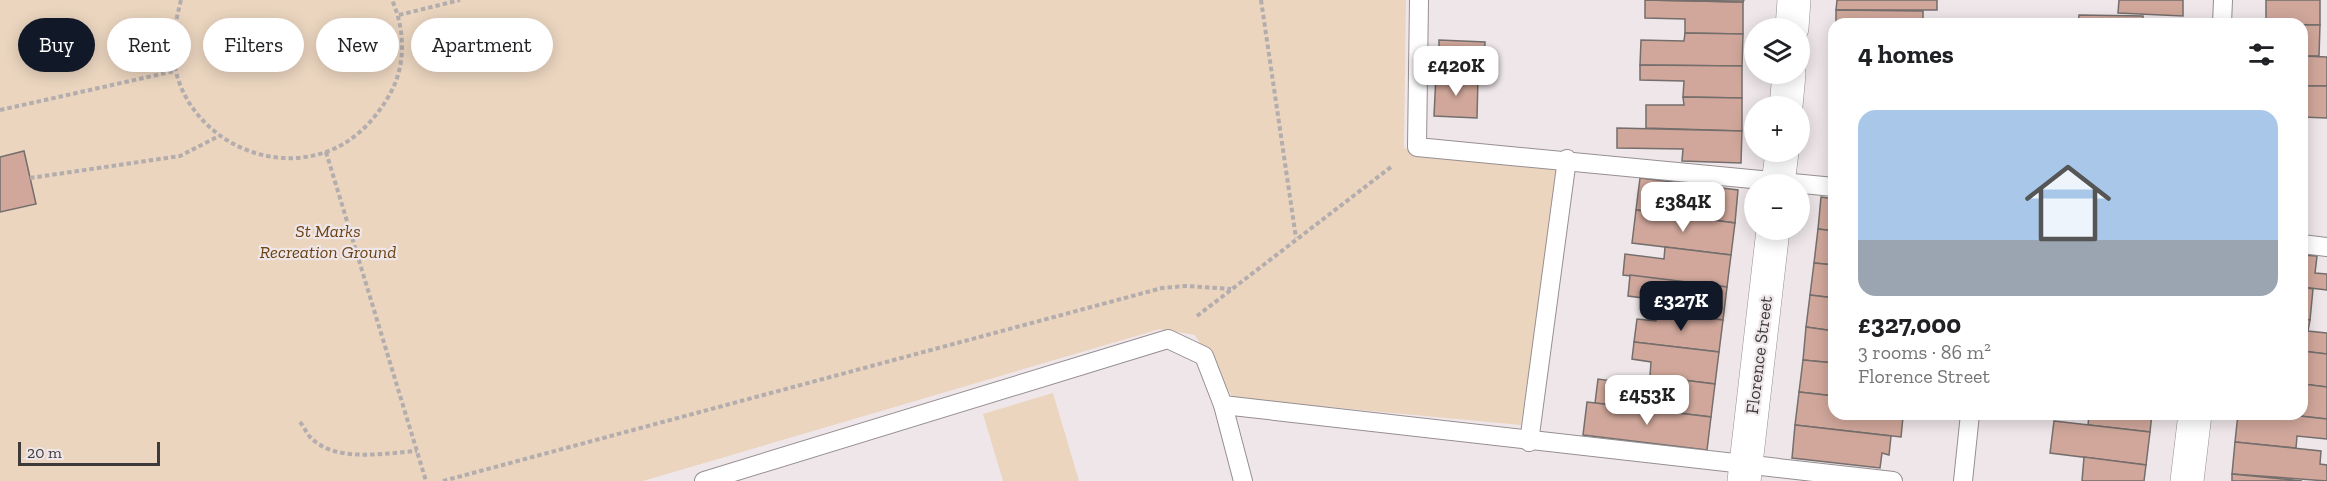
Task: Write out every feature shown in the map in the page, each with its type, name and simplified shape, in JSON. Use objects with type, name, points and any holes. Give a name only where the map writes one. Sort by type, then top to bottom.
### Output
[{"type":"street","points":[[1793,18],[1794,0]]},
{"type":"street","name":"Florence Street","points":[[1745,473],[1772,240]]},
{"type":"street","points":[[2187,481],[2194,420]]},
{"type":"lane","points":[[1419,0],[1417,147],[1780,172],[1828,185]]},
{"type":"lane","points":[[2222,18],[2223,0]]},
{"type":"lane","points":[[1529,442],[1567,159]]},
{"type":"lane","points":[[2308,245],[2327,247]]},
{"type":"lane","points":[[704,481],[1168,339],[1204,356],[1223,405],[1243,481]]},
{"type":"lane","points":[[1223,405],[1529,442],[1745,473],[1893,481]]},
{"type":"lane","points":[[1963,481],[1969,420]]},
{"type":"path","points":[[176,18],[181,0]]},
{"type":"path","points":[[176,72],[184,95],[200,118],[219,136],[252,153],[289,159],[326,152],[356,136],[380,112],[396,82],[403,49],[399,15],[392,0]]},
{"type":"path","points":[[399,15],[460,0]]},
{"type":"path","points":[[1261,0],[1296,239]]},
{"type":"path","points":[[0,110],[166,72]]},
{"type":"path","points":[[30,178],[180,156],[219,136]]},
{"type":"path","points":[[1168,339],[1417,147]]},
{"type":"path","points":[[326,152],[426,481]]},
{"type":"path","points":[[443,481],[1162,288],[1186,286],[1231,289]]},
{"type":"path","points":[[300,422],[311,438],[327,449],[374,454],[417,451]]},
{"type":"green space","name":"St Marks Recreation Ground","points":[[0,0],[1406,0],[1404,148],[1559,166],[1521,425],[1233,398],[1195,335],[1160,329],[643,481],[0,481]]},
{"type":"green space","points":[[1053,393],[1079,481],[1003,481],[983,414]]},
{"type":"building","points":[[1645,0],[1743,2],[1743,34],[1685,33],[1685,19],[1645,18]]},
{"type":"building","points":[[1645,0],[1744,0],[1743,2]]},
{"type":"building","points":[[1837,0],[1937,0],[1937,10],[1836,10]]},
{"type":"building","points":[[2119,0],[2183,0],[2183,16],[2118,13]]},
{"type":"building","points":[[2266,0],[2320,0],[2320,25],[2308,25],[2308,18],[2266,18]]},
{"type":"building","points":[[1836,10],[1923,11],[1923,18],[1836,18]]},
{"type":"building","points":[[2079,15],[2143,16],[2143,18],[2079,18]]},
{"type":"building","points":[[2308,25],[2320,25],[2319,56],[2308,56]]},
{"type":"building","points":[[1685,33],[1743,34],[1742,66],[1640,65],[1641,40],[1684,41]]},
{"type":"building","points":[[1439,40],[1485,42],[1484,67],[1439,65]]},
{"type":"building","points":[[2308,56],[2327,57],[2327,86],[2308,86]]},
{"type":"building","points":[[1640,65],[1742,66],[1742,98],[1683,97],[1684,81],[1640,80]]},
{"type":"building","points":[[1436,75],[1478,77],[1477,118],[1434,116]]},
{"type":"building","points":[[2308,86],[2327,86],[2327,118],[2308,117]]},
{"type":"building","points":[[1683,97],[1742,98],[1742,131],[1646,128],[1646,105],[1684,105]]},
{"type":"building","points":[[1617,128],[1742,131],[1741,163],[1682,161],[1683,149],[1617,148]]},
{"type":"building","points":[[24,151],[36,204],[0,212],[0,157]]},
{"type":"building","points":[[1640,178],[1738,190],[1735,223],[1636,210]]},
{"type":"building","points":[[1821,197],[1828,198],[1828,230],[1818,229]]},
{"type":"building","points":[[1636,210],[1735,223],[1731,255],[1632,243]]},
{"type":"building","points":[[1818,229],[1828,230],[1828,264],[1814,263]]},
{"type":"building","points":[[1665,247],[1731,255],[1727,287],[1623,275],[1625,254],[1664,259]]},
{"type":"building","points":[[2308,255],[2317,256],[2315,273],[2327,274],[2327,290],[2308,288]]},
{"type":"building","points":[[1814,263],[1828,264],[1828,297],[1810,295]]},
{"type":"building","points":[[1630,275],[1727,287],[1723,320],[1657,312],[1659,300],[1628,296]]},
{"type":"building","points":[[2308,288],[2313,289],[2310,320],[2308,320]]},
{"type":"building","points":[[1810,295],[1828,297],[1828,330],[1806,327]]},
{"type":"building","points":[[1657,312],[1723,320],[1719,352],[1634,342],[1637,319],[1656,321]]},
{"type":"building","points":[[1806,327],[1828,330],[1828,362],[1803,360]]},
{"type":"building","points":[[2308,331],[2327,333],[2327,354],[2308,352]]},
{"type":"building","points":[[1634,342],[1719,352],[1715,384],[1650,376],[1651,362],[1632,359]]},
{"type":"building","points":[[2308,352],[2327,354],[2327,387],[2308,385]]},
{"type":"building","points":[[1803,360],[1828,362],[1828,395],[1799,392]]},
{"type":"building","points":[[1650,376],[1715,384],[1711,417],[1595,403],[1598,379],[1649,386]]},
{"type":"building","points":[[2308,385],[2327,387],[2327,419],[2308,417]]},
{"type":"building","points":[[1799,392],[1828,395],[1828,420],[1903,420],[1901,437],[1795,425]]},
{"type":"building","points":[[1587,402],[1711,417],[1707,450],[1583,435]]},
{"type":"building","points":[[2308,417],[2327,419],[2327,439],[2297,436],[2296,448],[2235,442],[2237,420],[2308,420]]},
{"type":"building","points":[[2088,420],[2151,420],[2150,432],[2088,425]]},
{"type":"building","points":[[2054,421],[2150,432],[2146,465],[2050,453]]},
{"type":"building","points":[[1795,425],[1891,436],[1889,455],[1882,453],[1880,468],[1792,458]]},
{"type":"building","points":[[2235,442],[2321,451],[2320,464],[2327,465],[2327,481],[2232,474]]},
{"type":"building","points":[[2084,457],[2146,465],[2144,481],[2082,481]]},
{"type":"building","points":[[2232,474],[2293,480],[2302,481],[2232,481]]}]
